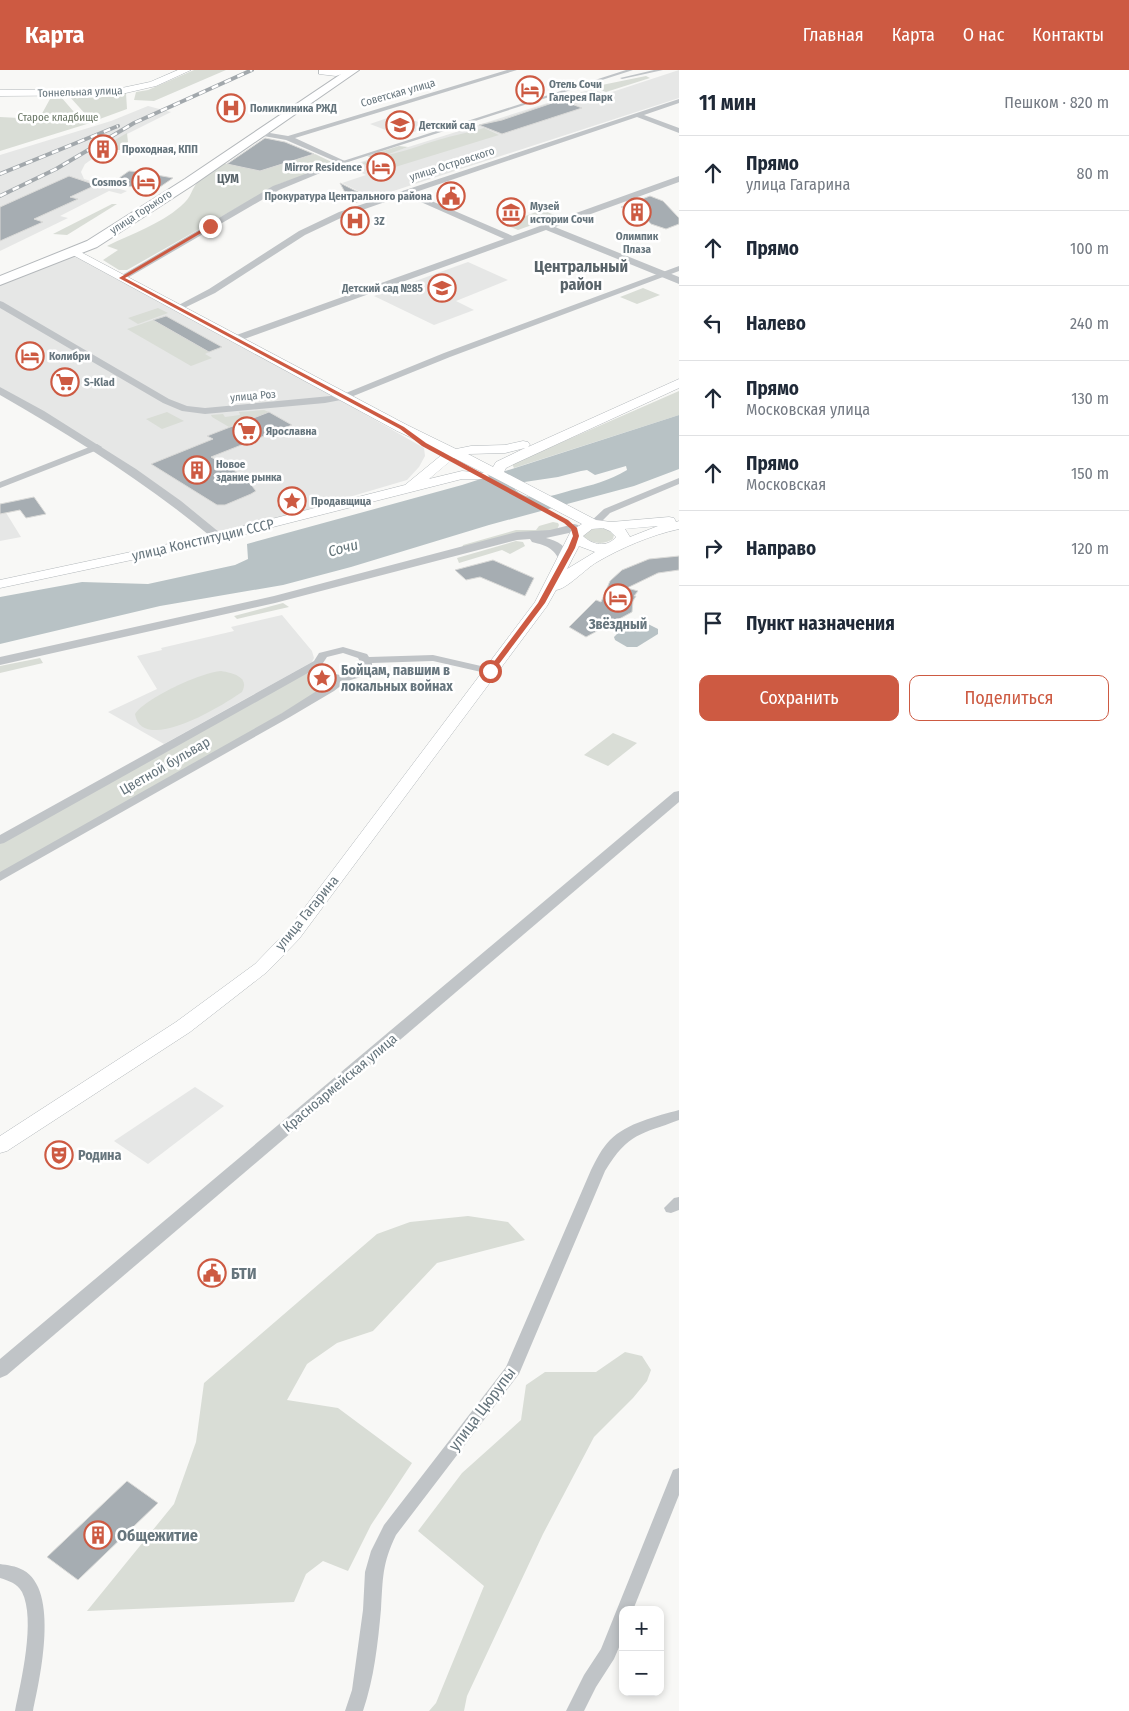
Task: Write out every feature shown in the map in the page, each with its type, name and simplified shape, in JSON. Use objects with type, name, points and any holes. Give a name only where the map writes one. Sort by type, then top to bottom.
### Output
[{"type":"main road","name":"Тоннельная улица","points":[[0,93],[117,92],[153,84],[186,70]]},
{"type":"main road","name":"улица Горького","points":[[0,281],[92,244],[189,182],[354,70]]},
{"type":"main road","points":[[320,72],[343,76]]},
{"type":"main road","points":[[320,72],[336,73],[343,76]]},
{"type":"main road","points":[[320,72],[321,93]]},
{"type":"main road","points":[[75,252],[487,475],[575,528],[598,548],[614,546],[679,525]]},
{"type":"main road","points":[[487,475],[506,462],[679,383]]},
{"type":"main road","points":[[404,490],[423,479],[440,460],[451,455],[513,449],[585,425]]},
{"type":"main road","name":"улица Конституции СССР","points":[[0,584],[220,537],[462,475],[487,475]]},
{"type":"main road","points":[[575,528],[623,523],[679,521]]},
{"type":"main road","points":[[542,603],[577,567],[622,540],[622,534],[608,526]]},
{"type":"main road","points":[[542,603],[565,559],[575,528]]},
{"type":"main road","name":"улица Гагарина","points":[[0,1146],[183,1027],[261,968],[293,935],[542,603]]},
{"type":"street","name":"Советская улица","points":[[288,138],[514,70]]},
{"type":"street","points":[[121,278],[276,188],[343,162],[632,70]]},
{"type":"street","points":[[583,86],[586,87],[660,70]]},
{"type":"street","name":"улица Островского","points":[[177,308],[212,291],[262,257],[321,223],[404,192],[679,101]]},
{"type":"street","points":[[637,115],[679,131]]},
{"type":"street","points":[[262,133],[288,138],[343,162]]},
{"type":"street","points":[[235,339],[360,292],[428,270],[679,179]]},
{"type":"street","points":[[404,192],[512,239]]},
{"type":"street","points":[[547,227],[679,281]]},
{"type":"street","points":[[661,274],[679,268]]},
{"type":"street","name":"улица Роз","points":[[0,304],[166,400],[186,409],[205,411],[325,400],[343,396],[661,274]]},
{"type":"street","points":[[0,390],[97,448],[196,517],[220,537]]},
{"type":"street","points":[[0,485],[97,448]]},
{"type":"street","points":[[519,536],[557,533],[575,528],[632,499],[679,481]]},
{"type":"street","points":[[608,526],[612,520],[614,509]]},
{"type":"street","points":[[0,661],[267,601],[519,536],[575,528]]},
{"type":"street","points":[[519,536],[551,543],[563,552],[565,559]]},
{"type":"street","name":"Цветной бульвар","points":[[0,840],[318,663],[329,652],[343,650],[358,653],[366,660],[367,667],[361,673],[343,678],[330,689],[286,715],[0,877]]},
{"type":"street","points":[[366,660],[433,658],[490,671]]},
{"type":"street","points":[[318,663],[324,673],[343,678]]},
{"type":"street","name":"Красноармейская улица","points":[[0,1370],[679,795]]},
{"type":"street","name":"улица Цюрупы","points":[[354,1711],[361,1690],[372,1610],[374,1572],[380,1551],[390,1530],[513,1370],[598,1170],[614,1146],[623,1137],[636,1130],[679,1115]]},
{"type":"street","points":[[626,1606],[679,1475]]},
{"type":"street","points":[[0,1571],[17,1574],[29,1590],[36,1610],[34,1649],[24,1711]]},
{"type":"street","points":[[575,1711],[590,1681],[608,1653],[619,1624]]},
{"type":"shaded area","points":[[679,70],[679,98],[372,198],[342,183],[366,175],[348,166],[592,89],[606,94]]},
{"type":"shaded area","points":[[148,106],[171,112],[103,146],[98,151],[102,152],[85,164],[81,172],[84,179],[127,191],[121,194],[109,191],[60,216],[68,218],[0,251],[0,155],[111,121]]},
{"type":"shaded area","name":"Детский сад","points":[[399,114],[430,127],[401,136],[370,124]]},
{"type":"shaded area","points":[[74,254],[424,448],[425,456],[419,467],[407,480],[227,533],[220,533],[0,387],[0,284]]},
{"type":"shaded area","name":"Детский сад №85","points":[[468,262],[508,280],[456,301],[474,310],[434,325],[374,296]]},
{"type":"shaded area","points":[[0,503],[21,537],[0,541]]},
{"type":"shaded area","points":[[282,615],[312,651],[314,658],[312,662],[164,744],[108,712],[157,689],[137,656],[162,650],[161,648],[234,631],[231,627]]},
{"type":"shaded area","points":[[195,1087],[224,1106],[148,1164],[114,1141]]},
{"type":"green space","points":[[194,70],[226,70],[154,101],[134,100],[136,92],[148,90]]},
{"type":"green space","points":[[646,76],[650,78],[606,92],[592,87]]},
{"type":"green space","points":[[126,93],[127,109],[97,120],[88,117],[70,97]]},
{"type":"green space","name":"Старое кладбище","points":[[61,97],[80,119],[90,123],[0,151],[0,117],[39,119],[50,99]]},
{"type":"green space","points":[[484,128],[499,135],[379,172],[362,163],[375,159],[367,156],[399,146],[408,147],[386,155]]},
{"type":"green space","points":[[127,133],[128,142],[122,150],[97,150]]},
{"type":"green space","points":[[315,154],[336,164],[279,184],[127,270],[119,270],[103,260],[118,250],[107,246],[155,224],[173,213],[187,200],[198,181],[223,163],[260,171]]},
{"type":"green space","points":[[112,204],[117,204],[67,235],[53,234]]},
{"type":"green space","points":[[542,210],[557,216],[518,230],[503,224]]},
{"type":"green space","points":[[643,288],[660,295],[637,304],[620,297]]},
{"type":"green space","points":[[158,308],[168,313],[138,324],[128,318]]},
{"type":"green space","points":[[153,320],[209,352],[205,354],[212,358],[191,366],[127,329]]},
{"type":"green space","points":[[679,391],[679,415],[514,468],[512,464]]},
{"type":"green space","points":[[264,410],[269,412],[229,427],[211,415],[223,414],[225,417],[240,415],[239,412]]},
{"type":"green space","points":[[167,412],[184,421],[162,429],[146,419]]},
{"type":"green space","points":[[553,522],[559,525],[556,532],[462,548],[463,545],[516,530],[536,530],[539,526]]},
{"type":"green space","points":[[600,528],[609,530],[614,535],[613,539],[598,543],[587,539],[583,535],[590,529]]},
{"type":"green space","points":[[516,541],[523,542],[525,546],[510,554],[502,550],[459,563],[457,558]]},
{"type":"green space","points":[[283,603],[289,607],[237,619],[234,616]]},
{"type":"green space","points":[[40,658],[43,663],[0,673],[0,666]]},
{"type":"green space","points":[[318,666],[343,678],[0,877],[0,840]]},
{"type":"green space","points":[[221,671],[242,679],[244,687],[242,692],[203,715],[185,723],[167,729],[152,730],[141,726],[135,714],[150,701],[188,681],[212,672]]},
{"type":"green space","points":[[613,733],[637,743],[608,766],[584,755]]},
{"type":"green space","points":[[468,1216],[508,1222],[525,1240],[437,1263],[373,1331],[337,1343],[307,1364],[287,1400],[338,1408],[412,1463],[371,1525],[348,1571],[323,1561],[306,1574],[294,1602],[87,1611],[174,1504],[196,1442],[204,1383],[377,1234],[410,1222]]},
{"type":"green space","points":[[625,1352],[642,1356],[651,1370],[647,1381],[633,1398],[594,1437],[543,1534],[467,1696],[464,1711],[429,1711],[436,1703],[484,1586],[418,1531],[462,1473],[521,1420],[526,1385],[545,1372],[596,1372]]},
{"type":"water","name":"Сочи","points":[[679,415],[679,469],[634,486],[489,525],[351,567],[283,585],[160,606],[0,644],[0,597],[82,582],[148,584],[235,565],[248,559],[247,544],[462,485]],"holes":[[[626,466],[627,470],[600,482],[539,498],[523,495],[511,484],[558,477],[587,470],[595,475]]]},
{"type":"water","points":[[640,624],[648,624],[658,629],[658,634],[637,647],[627,647],[615,640],[614,637],[618,633]]},
{"type":"building","points":[[561,100],[582,108],[502,134],[479,125],[502,120]]},
{"type":"building","name":"ЦУМ","points":[[265,138],[285,142],[314,154],[260,171],[227,164]]},
{"type":"building","name":"Cosmos","points":[[129,171],[173,178],[160,187],[155,186],[150,190],[112,183]]},
{"type":"building","points":[[69,176],[96,185],[70,197],[78,199],[34,219],[43,222],[0,241],[0,207]]},
{"type":"building","points":[[340,183],[370,198],[351,204]]},
{"type":"building","points":[[650,196],[663,201],[679,218],[679,224],[666,229],[651,224],[645,217],[621,207]]},
{"type":"building","points":[[166,316],[222,347],[209,352],[153,320]]},
{"type":"building","name":"Колибри","points":[[30,350],[43,358],[30,363],[17,355]]},
{"type":"building","name":"Новое здание рынка","points":[[269,412],[292,425],[211,457],[245,477],[256,491],[251,494],[225,505],[217,505],[151,464],[213,439],[207,436]]},
{"type":"building","points":[[34,497],[46,514],[26,518],[20,510],[0,514],[0,504]]},
{"type":"building","name":"Звёздный","points":[[679,556],[679,570],[658,573],[627,588],[638,591],[634,596],[636,596],[633,601],[632,612],[586,637],[569,627],[596,600],[601,602],[610,581],[622,570],[649,559]]},
{"type":"building","points":[[493,560],[534,578],[525,596],[480,577],[466,580],[455,570]]},
{"type":"building","name":"Общежитие","points":[[127,1481],[158,1503],[78,1580],[47,1557]]},
{"type":"railway","points":[[0,196],[56,169],[134,123],[252,70]]},
{"type":"railway","points":[[0,174],[118,126]]},
{"type":"place","name":"Отель Сочи Галерея Парк","points":[[530,90]]},
{"type":"place","name":"Поликлиника РЖД","points":[[231,108]]},
{"type":"place","name":"Детский сад","points":[[400,125]]},
{"type":"place","name":"Проходная, КПП","points":[[103,149]]},
{"type":"place","name":"Mirror Residence","points":[[381,167]]},
{"type":"place","name":"Cosmos","points":[[146,182]]},
{"type":"place","name":"Прокуратура Центрального района","points":[[451,196]]},
{"type":"place","name":"Музей истории Сочи","points":[[511,212]]},
{"type":"place","name":"Олимпик Плаза","points":[[637,212]]},
{"type":"place","name":"3Z","points":[[355,221]]},
{"type":"place","name":"Детский сад №85","points":[[442,288]]},
{"type":"place","name":"Колибри","points":[[30,356]]},
{"type":"place","name":"S-Klad","points":[[65,382]]},
{"type":"place","name":"Ярославна","points":[[247,431]]},
{"type":"place","name":"Новое здание рынка","points":[[197,470]]},
{"type":"place","name":"Продавщица","points":[[292,501]]},
{"type":"place","name":"Звёздный","points":[[618,598]]},
{"type":"place","name":"Бойцам, павшим в локальных войнах","points":[[322,678]]},
{"type":"place","name":"Родина","points":[[59,1155]]},
{"type":"place","name":"БТИ","points":[[212,1273]]},
{"type":"place","name":"Общежитие","points":[[98,1535]]},
{"type":"district","name":"ЦУМ","points":[[228,179]]},
{"type":"district","name":"Центральный район","points":[[581,275]]},
{"type":"route","points":[[210,226],[121,278],[402,428],[412,437],[446,457],[566,521],[574,528],[577,533],[571,548],[542,603],[490,671]]}]
